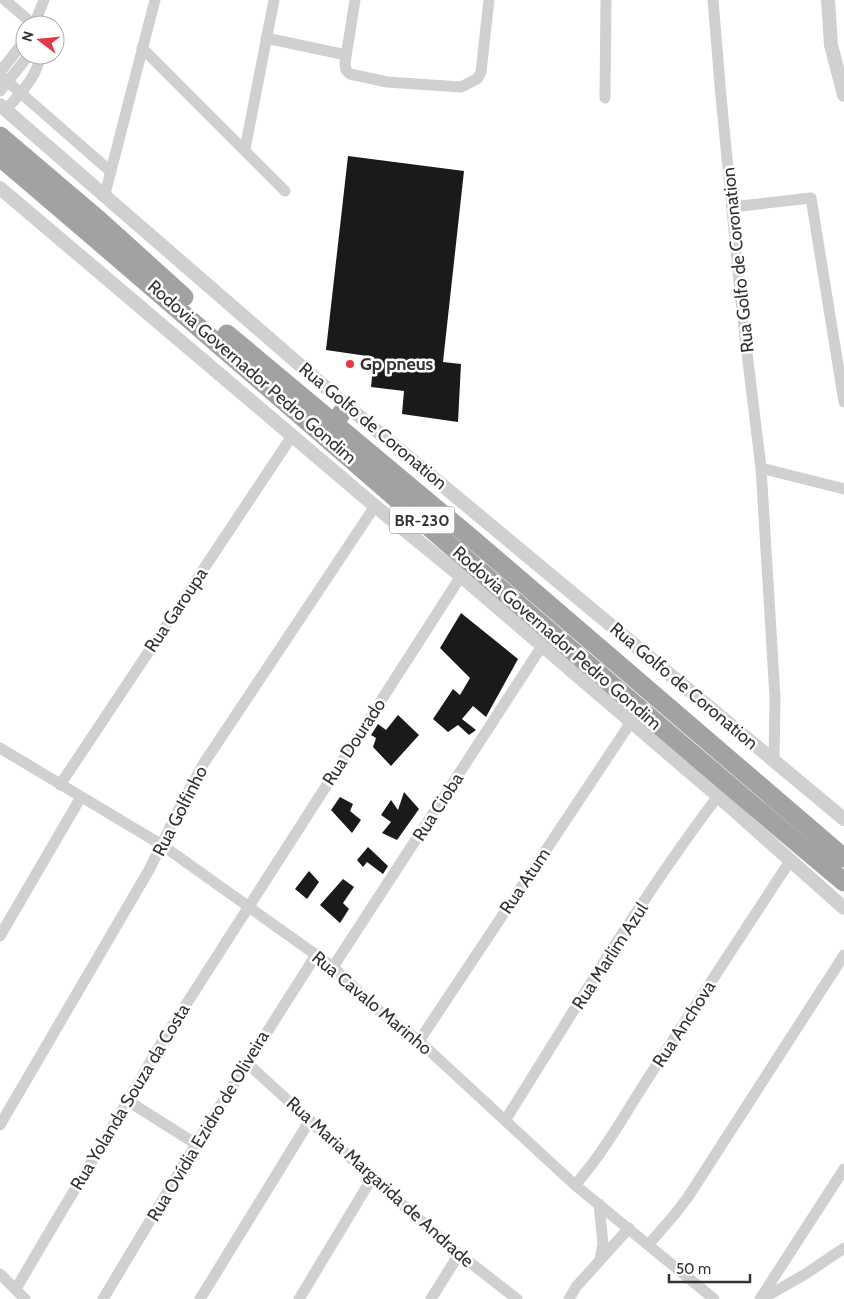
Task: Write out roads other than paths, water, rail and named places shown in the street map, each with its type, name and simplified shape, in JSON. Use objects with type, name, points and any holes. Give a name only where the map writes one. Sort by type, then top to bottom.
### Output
[{"type":"highway","name":"Rodovia Governador Pedro Gondim","points":[[0,136],[100,221],[198,310],[470,537],[844,858]]},
{"type":"highway","name":"Rodovia Governador Pedro Gondim","points":[[0,157],[206,332],[698,760],[844,882]]},
{"type":"highway","points":[[334,423],[347,406]]},
{"type":"street","points":[[5,0],[22,15]]},
{"type":"street","points":[[38,15],[44,0]]},
{"type":"street","points":[[105,194],[155,0]]},
{"type":"street","points":[[245,149],[274,0]]},
{"type":"street","points":[[355,0],[345,63],[346,70],[350,74],[395,83],[461,88],[473,81],[481,72],[489,0]]},
{"type":"street","points":[[605,98],[606,0]]},
{"type":"street","name":"Rua Golfo de Coronation","points":[[713,0],[732,208],[761,468],[775,697],[774,760]]},
{"type":"street","points":[[828,0],[831,45],[844,95]]},
{"type":"street","points":[[266,38],[346,55]]},
{"type":"street","points":[[142,48],[285,191]]},
{"type":"street","points":[[0,91],[3,76],[15,56]]},
{"type":"street","points":[[3,76],[17,65]]},
{"type":"street","points":[[3,108],[20,92],[33,76],[38,65]]},
{"type":"street","points":[[3,76],[110,171]]},
{"type":"street","name":"Rua Golfo de Coronation","points":[[3,108],[105,194],[347,406],[844,819]]},
{"type":"street","points":[[0,188],[292,436],[461,576],[718,796],[844,908]]},
{"type":"street","points":[[732,208],[811,198],[844,402]]},
{"type":"street","name":"Rua Garoupa","points":[[60,785],[292,436]]},
{"type":"street","points":[[761,468],[844,489]]},
{"type":"street","name":"Rua Golfinho","points":[[0,1125],[149,870],[204,763],[376,506]]},
{"type":"street","name":"Rua Dourado","points":[[248,908],[461,576]]},
{"type":"street","name":"Rua Cioba","points":[[333,967],[542,646]]},
{"type":"street","name":"Rua Atum","points":[[419,1041],[631,722]]},
{"type":"street","name":"Rua Cavalo Marinho","points":[[0,748],[162,845],[333,967],[377,1009],[419,1041],[506,1119],[575,1185],[714,1299]]},
{"type":"street","name":"Rua Marlim Azul","points":[[506,1119],[617,943],[689,834],[718,796]]},
{"type":"street","points":[[0,936],[81,797]]},
{"type":"street","name":"Rua Anchova","points":[[575,1185],[593,1165],[620,1126],[650,1075],[790,861]]},
{"type":"street","name":"Rua Yolanda Souza da Costa","points":[[16,1290],[55,1220],[160,1045],[248,908]]},
{"type":"street","name":"Rua Ovídia Ezidro de Oliveira","points":[[103,1299],[246,1062],[316,955]]},
{"type":"street","points":[[649,1244],[688,1197],[844,955]]},
{"type":"street","name":"Rua Maria Margarida de Andrade","points":[[246,1062],[372,1178],[459,1254],[517,1299]]},
{"type":"street","points":[[128,1101],[196,1144]]},
{"type":"street","points":[[200,1299],[310,1120]]},
{"type":"street","points":[[761,1299],[844,1169]]},
{"type":"street","points":[[299,1299],[372,1178]]},
{"type":"street","points":[[599,1204],[603,1244],[600,1261]]},
{"type":"street","points":[[569,1299],[576,1287],[629,1228]]},
{"type":"street","points":[[761,1299],[807,1273],[844,1248]]},
{"type":"street","points":[[431,1299],[459,1254]]},
{"type":"street","points":[[0,1274],[25,1299]]},
{"type":"place","name":"Gp pneus","points":[[350,364]]}]
